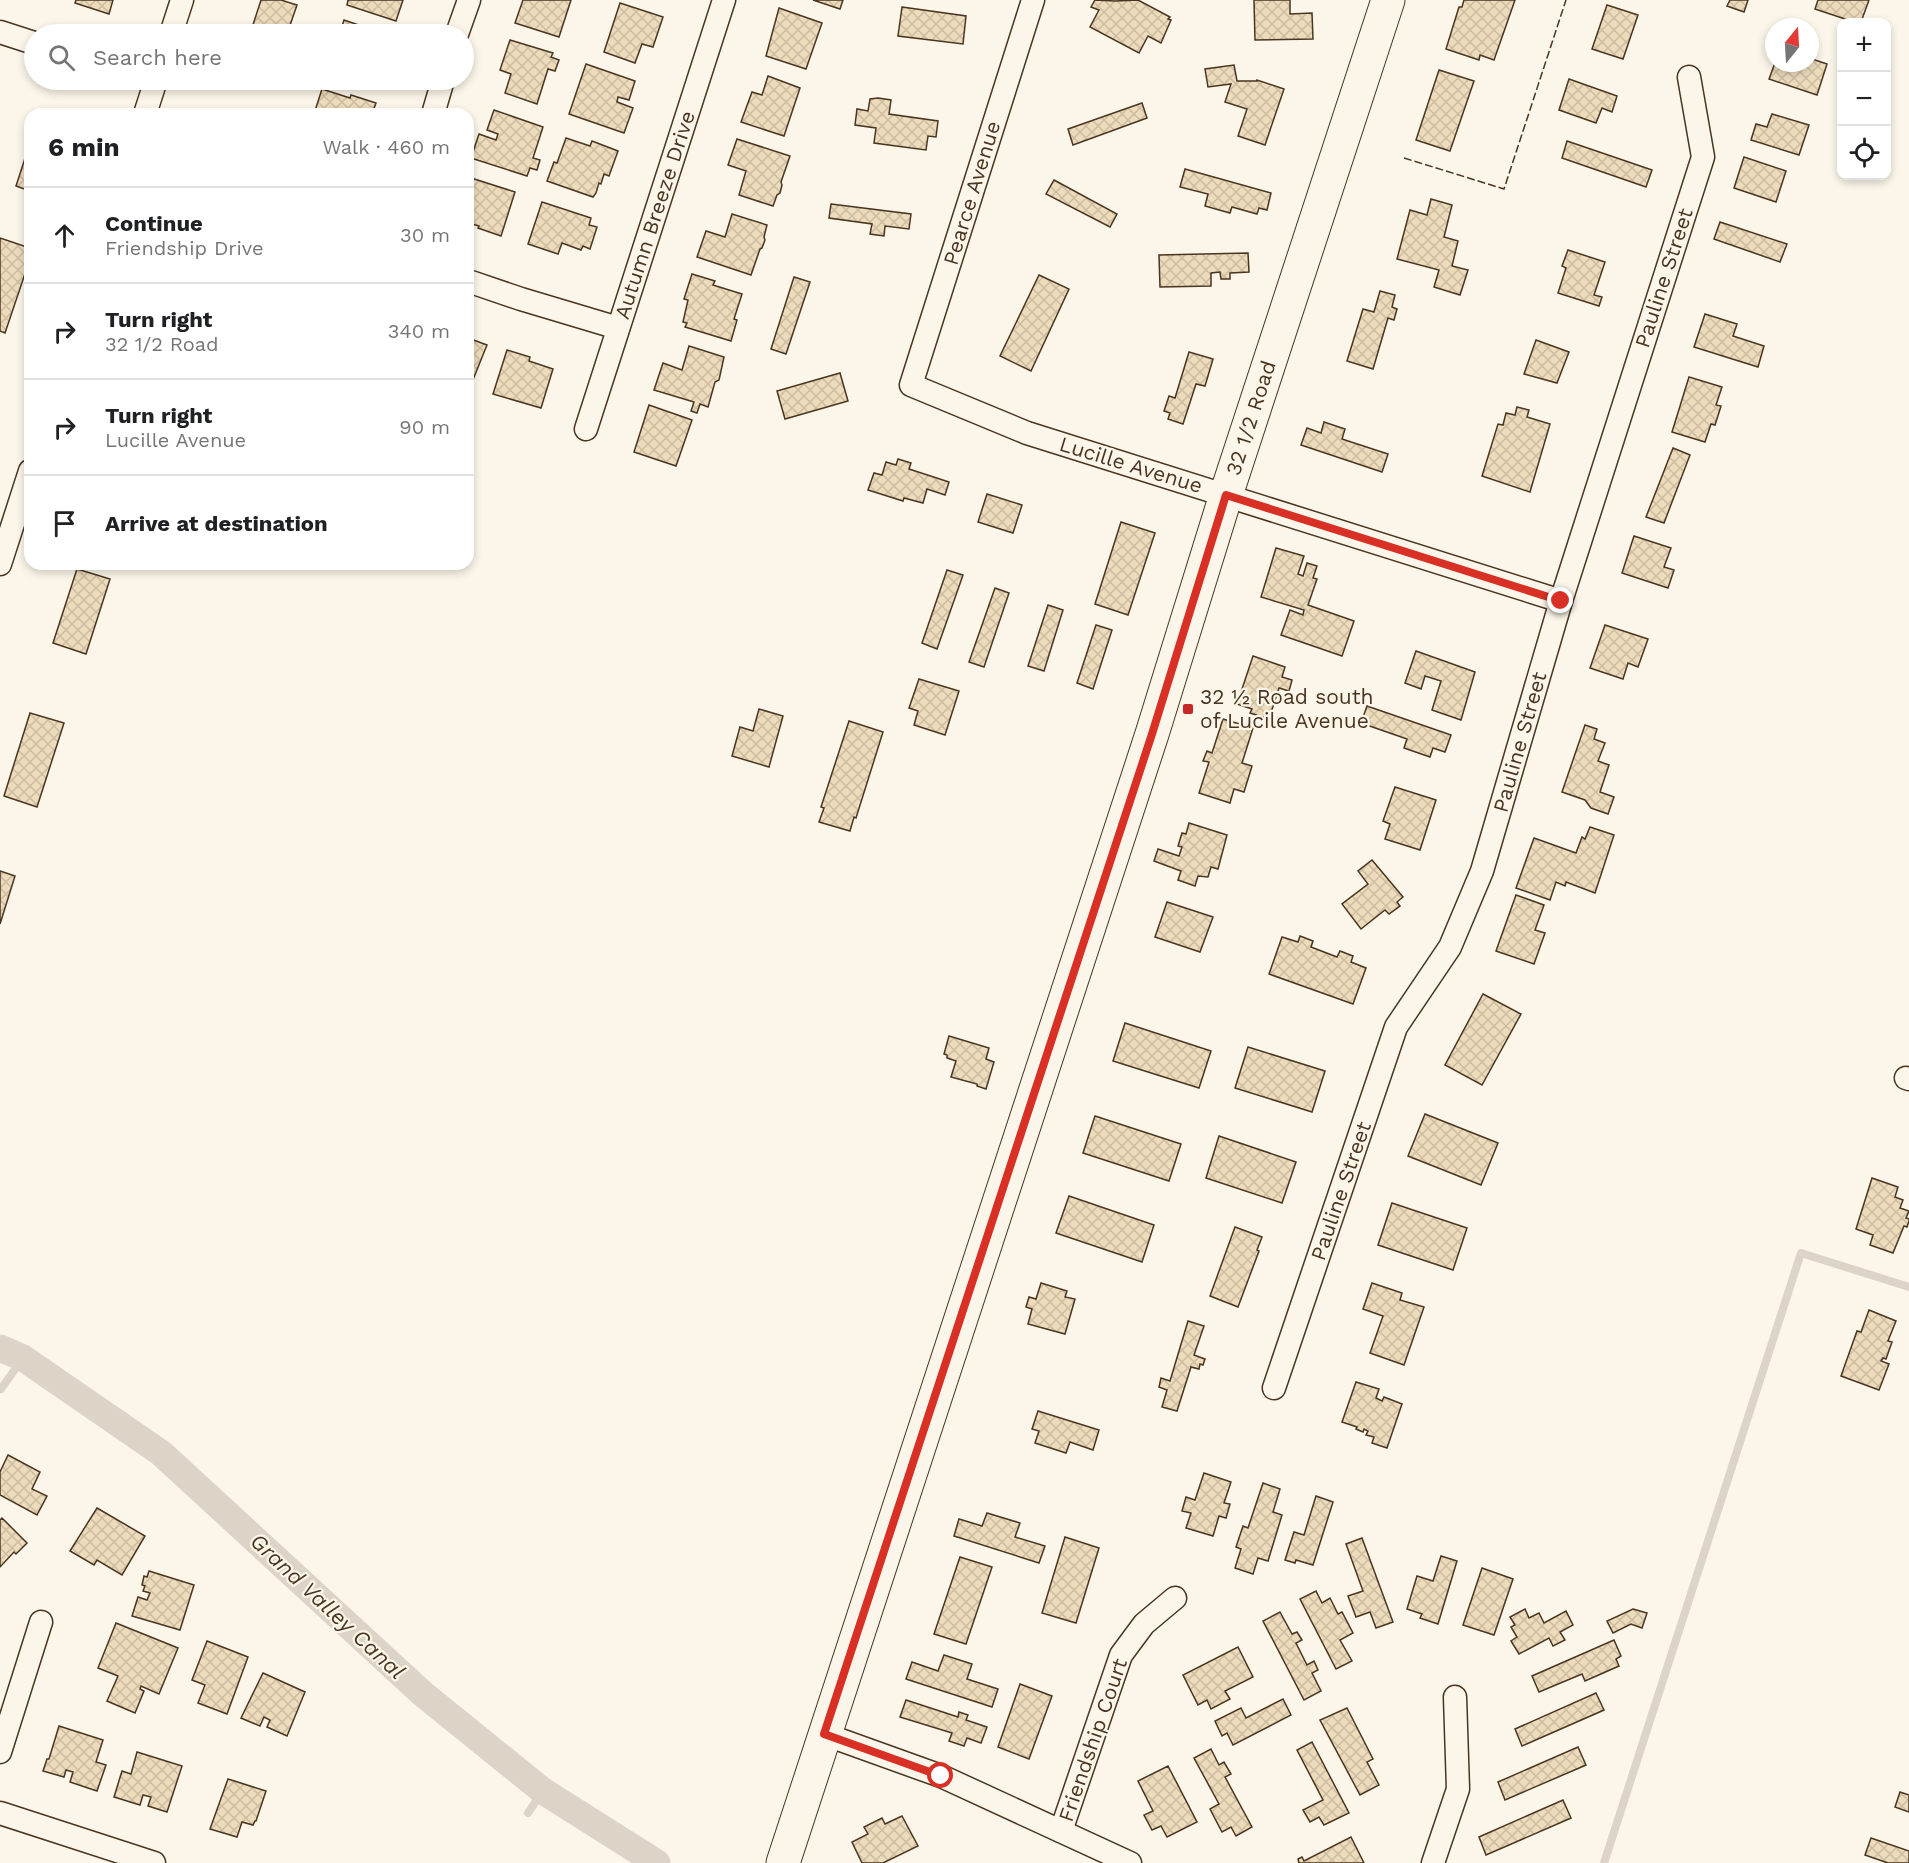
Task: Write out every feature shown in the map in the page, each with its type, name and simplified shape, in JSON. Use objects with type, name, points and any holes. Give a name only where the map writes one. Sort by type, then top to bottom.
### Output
[{"type":"street","points":[[174,24],[182,0]]},
{"type":"street","points":[[461,24],[469,0]]},
{"type":"street","name":"Autumn Breeze Drive","points":[[586,429],[724,0]]},
{"type":"street","name":"Pearce Avenue","points":[[911,385],[1033,0]]},
{"type":"street","name":"32 1/2 Road","points":[[783,1863],[1152,734],[1226,495],[1388,0]]},
{"type":"street","points":[[0,32],[24,40]]},
{"type":"street","name":"Pauline Street","points":[[1274,1388],[1396,1027],[1450,947],[1482,871],[1561,601],[1703,157],[1689,77]]},
{"type":"street","points":[[146,108],[150,90]]},
{"type":"street","points":[[435,108],[440,90]]},
{"type":"street","points":[[474,283],[618,328]]},
{"type":"street","name":"Lucille Avenue","points":[[911,385],[1027,433],[1561,601]]},
{"type":"street","points":[[0,564],[24,494]]},
{"type":"street","name":"Friendship Court","points":[[1061,1831],[1121,1655],[1144,1624],[1175,1598]]},
{"type":"street","points":[[0,1752],[42,1622]]},
{"type":"street","points":[[1433,1863],[1458,1789],[1455,1697]]},
{"type":"street","points":[[824,1734],[941,1776],[1130,1863]]},
{"type":"street","points":[[0,1813],[154,1863]]},
{"type":"building","points":[[76,0],[113,0],[109,14],[75,3]]},
{"type":"building","points":[[261,0],[281,0],[297,5],[290,24],[253,24]]},
{"type":"building","points":[[348,0],[403,0],[396,21],[347,5]]},
{"type":"building","points":[[523,0],[571,0],[559,37],[515,23]]},
{"type":"building","points":[[813,0],[843,0],[840,9]]},
{"type":"building","points":[[1095,0],[1138,0],[1170,17],[1168,19],[1171,20],[1161,43],[1148,36],[1139,53],[1090,27],[1099,10],[1091,7]]},
{"type":"building","points":[[1254,0],[1290,0],[1290,14],[1312,13],[1313,39],[1255,40]]},
{"type":"building","points":[[1464,0],[1515,0],[1494,60],[1480,55],[1479,60],[1446,49],[1459,7],[1462,7]]},
{"type":"building","points":[[1730,0],[1748,0],[1744,12],[1727,6]]},
{"type":"building","points":[[1818,0],[1869,0],[1862,18],[1842,18],[1815,9]]},
{"type":"building","points":[[620,3],[663,17],[653,47],[642,44],[635,63],[604,52]]},
{"type":"building","points":[[1607,5],[1638,15],[1623,59],[1592,49]]},
{"type":"building","points":[[902,7],[966,16],[963,44],[898,36]]},
{"type":"building","points":[[779,8],[822,23],[806,69],[766,56]]},
{"type":"building","points":[[344,20],[356,24],[343,24]]},
{"type":"building","points":[[510,40],[553,53],[551,57],[559,60],[555,71],[548,69],[537,104],[505,93],[511,74],[500,70]]},
{"type":"building","points":[[1819,61],[1827,64],[1817,95],[1769,79],[1772,72],[1819,72]]},
{"type":"building","points":[[586,64],[635,81],[629,100],[618,97],[617,102],[633,108],[624,133],[569,114]]},
{"type":"building","points":[[1234,65],[1237,81],[1257,80],[1284,89],[1265,145],[1238,136],[1247,109],[1225,102],[1231,84],[1208,87],[1205,69]]},
{"type":"building","points":[[1439,70],[1474,81],[1450,151],[1416,140]]},
{"type":"building","points":[[768,76],[800,88],[784,136],[741,122],[752,92],[762,95]]},
{"type":"building","points":[[1569,79],[1617,96],[1612,112],[1602,108],[1596,123],[1559,110]]},
{"type":"building","points":[[322,90],[350,98],[351,95],[376,103],[374,108],[316,108]]},
{"type":"building","points":[[870,99],[891,100],[889,114],[938,121],[936,137],[928,136],[926,150],[874,143],[876,128],[855,125],[857,109],[868,111]]},
{"type":"building","points":[[1142,103],[1147,118],[1073,145],[1068,129]]},
{"type":"building","points":[[494,110],[543,127],[533,158],[540,160],[537,170],[530,168],[527,176],[474,159],[474,149],[479,134],[496,140],[498,134],[487,130]]},
{"type":"building","points":[[1772,114],[1809,125],[1799,155],[1751,140],[1756,124],[1767,127]]},
{"type":"building","points":[[566,138],[590,146],[592,141],[618,151],[609,176],[604,174],[593,197],[547,181],[554,162],[557,163]]},
{"type":"building","points":[[737,139],[790,156],[781,182],[780,193],[773,206],[739,195],[746,171],[728,165]]},
{"type":"building","points":[[1567,141],[1652,170],[1646,187],[1562,158]]},
{"type":"building","points":[[1744,157],[1786,171],[1776,202],[1734,188]]},
{"type":"building","points":[[24,161],[24,189],[16,186]]},
{"type":"building","points":[[1185,169],[1271,193],[1267,210],[1259,208],[1257,214],[1232,207],[1230,213],[1205,206],[1208,194],[1180,187]]},
{"type":"building","points":[[474,179],[515,192],[501,236],[478,228],[479,226],[474,225]]},
{"type":"building","points":[[1054,180],[1117,214],[1110,227],[1046,194]]},
{"type":"building","points":[[1431,199],[1452,205],[1444,237],[1458,241],[1452,266],[1468,270],[1460,295],[1434,287],[1439,270],[1397,259],[1410,210],[1427,215]]},
{"type":"building","points":[[542,202],[591,218],[589,225],[597,227],[590,249],[583,246],[581,250],[562,243],[558,254],[528,244]]},
{"type":"building","points":[[831,204],[911,214],[909,229],[885,226],[884,236],[870,234],[872,224],[829,218]]},
{"type":"building","points":[[732,214],[767,225],[765,240],[751,275],[697,257],[706,231],[725,237]]},
{"type":"building","points":[[1720,222],[1787,244],[1780,262],[1714,239]]},
{"type":"building","points":[[0,238],[24,246],[24,277],[5,333],[0,331]]},
{"type":"building","points":[[1568,250],[1605,262],[1594,295],[1602,297],[1599,306],[1558,293],[1566,268],[1562,266]]},
{"type":"building","points":[[1248,253],[1249,272],[1230,273],[1230,279],[1221,279],[1220,272],[1211,273],[1211,286],[1160,287],[1159,255]]},
{"type":"building","points":[[692,274],[715,281],[713,285],[742,294],[734,319],[737,320],[731,341],[685,327],[687,323],[683,322],[688,300],[684,299]]},
{"type":"building","points":[[1039,275],[1069,289],[1031,371],[1000,356]]},
{"type":"building","points":[[794,277],[810,282],[786,354],[771,349]]},
{"type":"building","points":[[1380,291],[1395,295],[1392,307],[1397,309],[1394,320],[1388,318],[1373,369],[1347,361],[1363,309],[1374,312]]},
{"type":"building","points":[[1705,314],[1737,324],[1733,336],[1764,346],[1758,367],[1694,347]]},
{"type":"building","points":[[474,340],[487,345],[474,377]]},
{"type":"building","points":[[1536,340],[1569,352],[1557,383],[1524,374]]},
{"type":"building","points":[[689,346],[724,357],[719,380],[715,382],[708,407],[700,404],[697,413],[691,411],[694,402],[654,390],[663,363],[682,370]]},
{"type":"building","points":[[507,350],[530,357],[529,361],[553,369],[541,408],[493,394]]},
{"type":"building","points":[[1189,352],[1213,359],[1205,386],[1196,384],[1183,424],[1168,419],[1170,413],[1164,411],[1169,396],[1175,398]]},
{"type":"building","points":[[840,373],[848,401],[785,419],[777,391]]},
{"type":"building","points":[[1689,377],[1722,387],[1716,405],[1721,406],[1715,425],[1711,424],[1705,442],[1672,432]]},
{"type":"building","points":[[649,405],[692,420],[676,466],[634,452]]},
{"type":"building","points":[[1517,407],[1529,410],[1527,417],[1550,424],[1530,492],[1482,476],[1498,424],[1503,425],[1506,413],[1515,415]]},
{"type":"building","points":[[1324,422],[1345,429],[1342,439],[1388,454],[1382,472],[1301,445],[1307,428],[1321,433]]},
{"type":"building","points":[[1673,448],[1690,455],[1664,523],[1646,517]]},
{"type":"building","points":[[898,459],[911,463],[909,469],[949,482],[945,495],[927,489],[923,503],[904,498],[903,501],[868,490],[874,473],[882,475],[886,462],[896,465]]},
{"type":"building","points":[[987,494],[1022,505],[1013,533],[978,522]]},
{"type":"building","points":[[1121,522],[1155,533],[1128,615],[1095,604]]},
{"type":"building","points":[[1634,536],[1671,548],[1664,567],[1674,570],[1668,588],[1622,573]]},
{"type":"building","points":[[1276,548],[1304,556],[1298,574],[1303,576],[1307,563],[1317,566],[1313,578],[1317,579],[1308,605],[1354,621],[1342,656],[1281,635],[1290,610],[1303,615],[1304,610],[1261,597]]},
{"type":"building","points":[[77,570],[110,579],[86,654],[53,643]]},
{"type":"building","points":[[947,570],[963,575],[937,649],[922,643]]},
{"type":"building","points":[[995,588],[1009,593],[984,667],[969,662]]},
{"type":"building","points":[[1048,605],[1063,610],[1044,671],[1028,666]]},
{"type":"building","points":[[1096,625],[1112,630],[1093,689],[1077,683]]},
{"type":"building","points":[[1605,625],[1648,639],[1638,667],[1628,663],[1623,679],[1590,668]]},
{"type":"building","points":[[1416,651],[1475,672],[1461,720],[1432,710],[1441,681],[1425,676],[1421,689],[1405,683]]},
{"type":"building","points":[[1253,656],[1285,667],[1282,677],[1292,680],[1289,691],[1279,688],[1269,719],[1250,713],[1252,709],[1237,704]]},
{"type":"building","points":[[919,679],[959,691],[945,735],[914,725],[918,711],[909,708]]},
{"type":"building","points":[[1367,706],[1451,735],[1445,752],[1433,748],[1430,757],[1404,748],[1407,739],[1361,723]]},
{"type":"building","points":[[759,709],[783,716],[769,767],[732,756],[740,727],[753,731]]},
{"type":"building","points":[[30,713],[64,723],[37,807],[4,796]]},
{"type":"building","points":[[1223,719],[1253,728],[1242,763],[1252,766],[1244,792],[1234,789],[1230,803],[1199,793],[1209,762],[1203,761],[1207,751],[1212,753]]},
{"type":"building","points":[[849,721],[883,732],[850,831],[819,822],[824,808],[821,807]]},
{"type":"building","points":[[1585,725],[1597,729],[1594,739],[1605,743],[1598,761],[1609,765],[1600,792],[1614,797],[1608,814],[1591,808],[1585,800],[1562,792]]},
{"type":"building","points":[[1395,787],[1436,800],[1420,850],[1385,839],[1390,824],[1383,821]]},
{"type":"building","points":[[1189,823],[1227,835],[1218,869],[1211,867],[1208,877],[1198,876],[1195,886],[1178,880],[1181,871],[1154,861],[1158,849],[1179,856],[1182,847],[1178,846],[1182,833],[1186,834]]},
{"type":"building","points":[[1590,827],[1614,835],[1595,893],[1566,882],[1565,886],[1556,882],[1550,900],[1516,888],[1534,838],[1576,853],[1582,837],[1585,839]]},
{"type":"building","points":[[1372,860],[1403,897],[1397,902],[1400,906],[1389,914],[1385,910],[1361,929],[1342,904],[1368,884],[1358,871]]},
{"type":"building","points":[[0,871],[15,876],[0,924]]},
{"type":"building","points":[[1516,895],[1544,905],[1535,930],[1545,933],[1534,964],[1496,951]]},
{"type":"building","points":[[1167,902],[1213,917],[1200,952],[1155,937]]},
{"type":"building","points":[[1300,936],[1313,941],[1311,947],[1337,957],[1340,951],[1353,956],[1351,962],[1366,968],[1353,1004],[1269,974],[1282,937],[1298,942]]},
{"type":"building","points":[[1483,994],[1521,1014],[1482,1085],[1445,1065]]},
{"type":"building","points":[[1125,1023],[1211,1051],[1199,1088],[1113,1061]]},
{"type":"building","points":[[949,1036],[989,1048],[986,1059],[994,1062],[986,1089],[977,1084],[951,1077],[956,1061],[947,1058],[944,1054]]},
{"type":"building","points":[[1248,1047],[1325,1071],[1312,1112],[1235,1088]]},
{"type":"building","points":[[1425,1114],[1498,1143],[1481,1185],[1408,1156]]},
{"type":"building","points":[[1095,1116],[1181,1144],[1169,1181],[1083,1153]]},
{"type":"building","points":[[1219,1136],[1296,1162],[1282,1203],[1206,1178]]},
{"type":"building","points":[[1872,1178],[1898,1187],[1895,1197],[1903,1200],[1900,1208],[1909,1211],[1906,1218],[1909,1219],[1907,1227],[1904,1226],[1893,1253],[1870,1245],[1873,1235],[1856,1229]]},
{"type":"building","points":[[1069,1196],[1154,1225],[1142,1262],[1056,1233]]},
{"type":"building","points":[[1392,1203],[1467,1228],[1453,1270],[1378,1245]]},
{"type":"building","points":[[1235,1227],[1262,1237],[1238,1307],[1210,1296]]},
{"type":"building","points":[[1041,1283],[1067,1291],[1065,1297],[1075,1299],[1065,1334],[1028,1324],[1032,1309],[1026,1307],[1029,1297],[1036,1299]]},
{"type":"building","points":[[1372,1283],[1402,1293],[1400,1300],[1424,1307],[1404,1365],[1370,1353],[1383,1316],[1363,1309]]},
{"type":"building","points":[[1869,1310],[1896,1321],[1888,1341],[1892,1342],[1886,1359],[1883,1358],[1881,1361],[1889,1364],[1879,1390],[1841,1376],[1857,1331],[1861,1332]]},
{"type":"building","points":[[1188,1321],[1204,1326],[1194,1355],[1205,1359],[1199,1369],[1191,1367],[1177,1411],[1162,1407],[1167,1390],[1159,1387],[1161,1378],[1170,1381]]},
{"type":"building","points":[[1356,1382],[1379,1389],[1376,1398],[1382,1401],[1384,1397],[1402,1404],[1387,1448],[1372,1443],[1374,1437],[1366,1435],[1368,1431],[1364,1429],[1363,1432],[1356,1429],[1357,1427],[1342,1422]]},
{"type":"building","points":[[1038,1411],[1099,1430],[1093,1450],[1070,1442],[1066,1453],[1035,1443],[1039,1431],[1032,1429]]},
{"type":"building","points":[[8,1455],[40,1472],[32,1489],[47,1496],[37,1515],[0,1495],[0,1472]]},
{"type":"building","points":[[1204,1473],[1231,1482],[1224,1503],[1230,1504],[1226,1518],[1219,1516],[1213,1536],[1186,1528],[1191,1513],[1182,1511],[1186,1497],[1195,1500]]},
{"type":"building","points":[[1263,1483],[1280,1489],[1273,1512],[1282,1515],[1268,1561],[1258,1558],[1253,1574],[1235,1568],[1241,1549],[1236,1547],[1243,1526],[1248,1528]]},
{"type":"building","points":[[1316,1496],[1333,1502],[1313,1565],[1296,1560],[1295,1563],[1285,1560],[1294,1532],[1304,1535]]},
{"type":"building","points":[[97,1508],[145,1536],[122,1575],[97,1560],[94,1565],[70,1551]]},
{"type":"building","points":[[987,1513],[1020,1523],[1015,1537],[1045,1546],[1039,1563],[954,1536],[959,1519],[982,1526]]},
{"type":"building","points":[[2,1518],[27,1543],[16,1554],[14,1552],[0,1567],[0,1520]]},
{"type":"building","points":[[1065,1537],[1099,1548],[1076,1623],[1042,1613]]},
{"type":"building","points":[[1362,1538],[1393,1622],[1376,1628],[1370,1612],[1356,1617],[1348,1596],[1363,1591],[1346,1544]]},
{"type":"building","points":[[1441,1556],[1457,1561],[1438,1624],[1420,1618],[1422,1614],[1407,1609],[1417,1576],[1433,1581]]},
{"type":"building","points":[[960,1557],[992,1567],[966,1644],[934,1634]]},
{"type":"building","points":[[1482,1568],[1513,1579],[1494,1635],[1463,1625]]},
{"type":"building","points":[[149,1571],[194,1585],[180,1630],[132,1616],[138,1597],[147,1600],[150,1593],[143,1591],[145,1586],[142,1585],[144,1576],[147,1577]]},
{"type":"building","points":[[1316,1591],[1322,1603],[1330,1598],[1338,1614],[1342,1612],[1353,1633],[1340,1640],[1352,1661],[1336,1669],[1300,1599]]},
{"type":"building","points":[[1525,1609],[1529,1618],[1539,1613],[1544,1623],[1566,1611],[1573,1625],[1560,1632],[1565,1640],[1553,1646],[1549,1638],[1519,1654],[1511,1641],[1517,1637],[1511,1627],[1515,1625],[1510,1617]]},
{"type":"building","points":[[1633,1609],[1647,1613],[1642,1628],[1631,1624],[1613,1633],[1607,1621]]},
{"type":"building","points":[[1280,1612],[1292,1634],[1297,1632],[1302,1640],[1296,1643],[1307,1665],[1314,1661],[1318,1670],[1312,1673],[1321,1691],[1304,1700],[1263,1621]]},
{"type":"building","points":[[116,1623],[178,1648],[159,1694],[141,1686],[140,1689],[144,1691],[135,1713],[107,1701],[118,1676],[98,1668]]},
{"type":"building","points":[[1614,1640],[1621,1656],[1616,1659],[1619,1666],[1585,1681],[1582,1674],[1539,1692],[1532,1676]]},
{"type":"building","points":[[207,1641],[248,1657],[227,1714],[198,1703],[205,1685],[192,1680]]},
{"type":"building","points":[[1238,1647],[1253,1677],[1225,1691],[1230,1699],[1211,1709],[1207,1700],[1198,1705],[1183,1675]]},
{"type":"building","points":[[944,1655],[972,1664],[967,1679],[998,1689],[992,1707],[906,1679],[912,1662],[938,1671]]},
{"type":"building","points":[[263,1673],[305,1692],[287,1736],[267,1727],[270,1720],[264,1717],[260,1726],[241,1718]]},
{"type":"building","points":[[1020,1684],[1052,1696],[1029,1759],[998,1747]]},
{"type":"building","points":[[1596,1693],[1604,1710],[1522,1746],[1515,1729]]},
{"type":"building","points":[[1283,1699],[1291,1715],[1233,1745],[1227,1733],[1222,1736],[1215,1721],[1241,1708],[1246,1718]]},
{"type":"building","points":[[906,1700],[958,1717],[959,1712],[968,1715],[966,1720],[987,1727],[981,1743],[967,1738],[964,1746],[949,1741],[952,1733],[900,1717]]},
{"type":"building","points":[[1347,1708],[1373,1759],[1367,1762],[1379,1785],[1360,1795],[1320,1720]]},
{"type":"building","points":[[59,1726],[103,1740],[96,1762],[106,1765],[97,1791],[70,1782],[73,1772],[66,1770],[64,1777],[43,1771]]},
{"type":"building","points":[[1312,1742],[1349,1813],[1324,1825],[1319,1817],[1310,1822],[1303,1810],[1323,1800],[1297,1750]]},
{"type":"building","points":[[1578,1747],[1586,1765],[1505,1800],[1498,1782]]},
{"type":"building","points":[[1211,1749],[1219,1765],[1224,1762],[1231,1774],[1225,1777],[1252,1827],[1236,1836],[1231,1827],[1222,1832],[1210,1809],[1219,1804],[1194,1758]]},
{"type":"building","points":[[137,1752],[182,1766],[167,1812],[148,1806],[151,1797],[143,1795],[140,1805],[114,1797],[122,1771],[131,1774]]},
{"type":"building","points":[[1168,1766],[1197,1822],[1167,1837],[1161,1826],[1152,1830],[1144,1815],[1153,1811],[1138,1781]]},
{"type":"building","points":[[228,1779],[266,1791],[256,1821],[253,1825],[242,1822],[237,1837],[210,1829]]},
{"type":"building","points":[[1900,1792],[1909,1795],[1909,1812],[1895,1807]]},
{"type":"building","points":[[1563,1800],[1571,1818],[1486,1855],[1479,1837]]},
{"type":"building","points":[[902,1816],[918,1846],[883,1863],[862,1863],[852,1842],[868,1834],[864,1827],[882,1818],[885,1824]]},
{"type":"building","points":[[1351,1837],[1364,1863],[1299,1863],[1298,1859],[1302,1857],[1304,1861]]},
{"type":"building","points":[[1871,1838],[1909,1851],[1909,1863],[1888,1863],[1865,1855]]},
{"type":"waterway","points":[[1604,1863],[1801,1253],[1909,1287]]},
{"type":"waterway","name":"Grand Valley Canal","points":[[0,1348],[23,1358],[161,1453],[423,1694],[543,1791],[657,1863]]},
{"type":"waterway","points":[[1,1389],[23,1358]]},
{"type":"waterway","points":[[528,1813],[543,1791]]},
{"type":"fence","points":[[1404,158],[1504,189],[1566,0]]},
{"type":"place","name":"32 ½ Road south of Lucile Avenue","points":[[1188,709]]},
{"type":"route","points":[[941,1776],[824,1734],[1152,734],[1226,495],[1561,601]]}]
